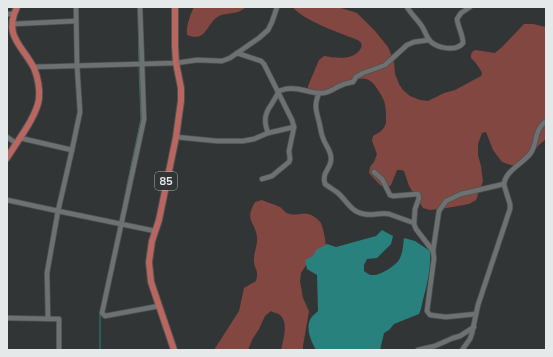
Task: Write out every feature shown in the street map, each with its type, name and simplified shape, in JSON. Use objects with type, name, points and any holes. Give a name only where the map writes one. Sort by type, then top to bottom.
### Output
[{"type":"main road","points":[[7,158],[32,117],[39,101],[40,92],[37,76],[33,67],[18,46],[13,35],[10,14],[17,7]]},
{"type":"main road","name":"85","points":[[174,350],[151,282],[149,268],[150,254],[159,220],[180,116],[181,95],[176,63],[175,7]]},
{"type":"street","points":[[48,318],[47,273],[58,211],[80,112],[77,65],[76,7]]},
{"type":"street","points":[[140,7],[144,119],[102,313],[105,316],[159,306]]},
{"type":"street","points":[[33,67],[176,63],[197,60],[222,61],[230,58],[268,30],[277,7]]},
{"type":"street","points":[[408,7],[413,16],[422,26],[429,40],[437,46],[444,48],[455,48],[462,45],[464,42],[457,19],[461,13],[470,7]]},
{"type":"street","points":[[12,24],[76,21]]},
{"type":"street","points":[[268,134],[265,125],[265,118],[279,92],[290,88],[298,88],[319,93],[328,92],[340,85],[353,82],[356,77],[362,73],[385,65],[411,42],[429,40]]},
{"type":"street","points":[[237,53],[260,60],[264,64],[290,114],[294,127],[289,151],[289,162],[272,176],[262,179]]},
{"type":"street","points":[[319,93],[315,106],[317,118],[322,138],[332,157],[330,166],[325,174],[325,184],[337,192],[348,205],[360,213],[371,215],[386,213],[414,223]]},
{"type":"street","points":[[462,350],[470,338],[474,327],[478,305],[510,209],[504,184],[506,177],[531,153],[540,127],[546,122]]},
{"type":"street","points":[[176,137],[217,141],[243,141],[294,127]]},
{"type":"street","points":[[7,137],[18,141],[72,150]]},
{"type":"street","points":[[374,172],[382,179],[390,195],[418,194],[419,198],[415,209],[414,223],[416,229],[433,251]]},
{"type":"street","points":[[476,314],[446,317],[430,315],[427,311],[439,211],[446,201],[461,194],[504,184]]},
{"type":"street","points":[[7,200],[155,231]]},
{"type":"street","points":[[7,318],[58,319],[59,350]]},
{"type":"street","points":[[418,350],[435,346],[460,336],[474,327]]},
{"type":"shaded area","points":[[194,7],[247,7],[238,12],[219,16],[211,23],[206,31],[199,36],[194,37],[187,35],[187,28]]},
{"type":"shaded area","points":[[293,7],[338,7],[357,13],[388,47],[394,61],[395,74],[403,90],[410,96],[428,101],[444,93],[455,90],[481,76],[481,71],[471,58],[473,51],[476,50],[495,53],[524,24],[533,24],[546,27],[546,139],[538,146],[529,158],[514,166],[502,162],[493,150],[486,132],[482,133],[478,144],[478,155],[483,181],[476,200],[469,204],[453,207],[430,210],[423,208],[409,186],[404,171],[397,170],[391,185],[387,188],[380,185],[369,173],[370,167],[377,154],[372,141],[373,136],[379,133],[386,124],[385,103],[373,84],[369,80],[359,79],[328,91],[314,92],[308,90],[308,86],[319,60],[324,56],[344,58],[354,55],[361,48],[361,42],[304,17]]},
{"type":"shaded area","points":[[262,200],[280,207],[288,214],[312,215],[321,223],[323,228],[326,247],[310,259],[301,273],[300,281],[303,298],[309,311],[303,350],[281,350],[285,332],[283,318],[271,311],[265,316],[248,350],[214,350],[239,311],[244,288],[256,281],[257,272],[254,265],[254,259],[257,237],[251,221],[250,213],[255,202]]},
{"type":"water","points":[[382,230],[393,236],[391,244],[377,258],[367,259],[364,265],[364,271],[371,275],[375,275],[391,268],[399,260],[403,249],[404,238],[415,241],[430,251],[428,279],[419,314],[394,324],[384,333],[380,350],[316,350],[311,339],[309,322],[318,311],[317,275],[307,269],[305,260],[313,256],[316,250],[327,244],[336,247],[376,236]]},
{"type":"waterway","points":[[138,7],[139,62]]},
{"type":"waterway","points":[[126,190],[141,119],[139,65]]},
{"type":"waterway","points":[[100,313],[100,350]]}]
